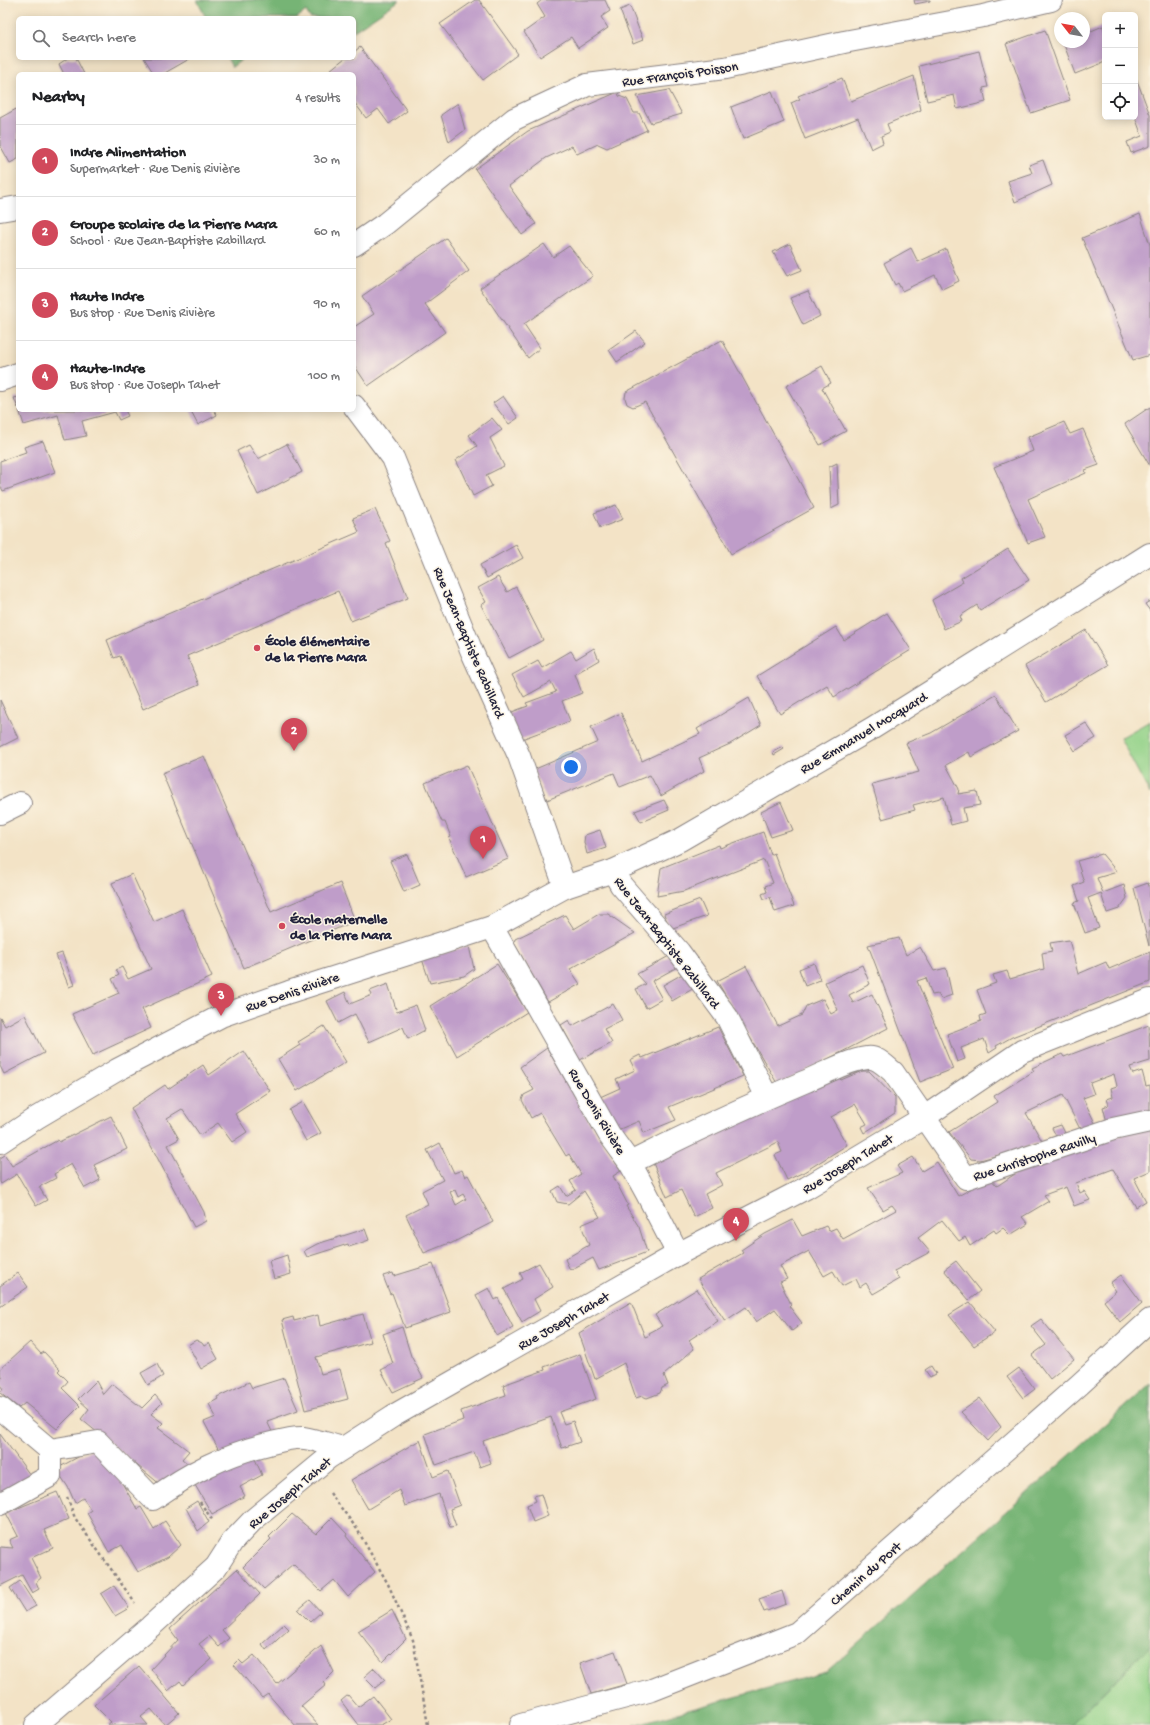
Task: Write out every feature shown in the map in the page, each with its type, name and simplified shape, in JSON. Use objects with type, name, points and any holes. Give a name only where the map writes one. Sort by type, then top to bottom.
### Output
[{"type":"street","name":"Rue François Poisson","points":[[356,244],[385,224],[514,119],[587,86],[725,68],[844,42],[983,16],[1051,0]]},
{"type":"street","points":[[0,210],[16,207]]},
{"type":"street","points":[[0,380],[16,375]]},
{"type":"street","name":"Rue Jean-Baptiste Rabillard","points":[[356,409],[393,458],[472,652],[519,756],[565,887]]},
{"type":"street","name":"Rue Emmanuel Mocquard","points":[[565,887],[613,871],[680,840],[871,729],[1150,554]]},
{"type":"street","points":[[0,813],[20,803]]},
{"type":"street","name":"Rue Jean-Baptiste Rabillard","points":[[613,871],[621,885],[679,952],[727,1017],[767,1097]]},
{"type":"street","name":"Rue Denis Rivière","points":[[0,1142],[36,1118],[117,1070],[221,1016],[290,992],[492,927],[565,887]]},
{"type":"street","name":"Rue Denis Rivière","points":[[492,927],[609,1134],[630,1163],[678,1254]]},
{"type":"street","name":"Rue Joseph Tahet","points":[[36,1725],[150,1627],[211,1572],[232,1542],[253,1520],[343,1448],[400,1412],[678,1254],[806,1188],[923,1118],[1022,1051],[1150,1000]]},
{"type":"street","points":[[630,1163],[683,1136],[767,1097],[851,1062],[868,1058],[879,1060],[892,1072],[923,1118]]},
{"type":"street","name":"Rue Christophe Ravilly","points":[[923,1118],[966,1178],[1113,1129],[1150,1120]]},
{"type":"street","name":"Chemin du Port","points":[[521,1725],[652,1690],[797,1633],[1150,1320]]},
{"type":"street","points":[[0,1408],[50,1450],[98,1442],[153,1499],[183,1478],[207,1465],[247,1449],[287,1439],[304,1438],[343,1448]]},
{"type":"street","points":[[0,1504],[50,1476],[50,1450]]},
{"type":"path","points":[[314,1470],[357,1529],[388,1584],[413,1640],[428,1725]]},
{"type":"path","points":[[50,1476],[59,1484],[66,1495],[75,1518],[136,1606]]},
{"type":"green space","points":[[197,0],[400,0],[356,30],[356,16],[309,16],[306,11],[300,16],[205,16]]},
{"type":"green space","points":[[228,60],[241,60],[232,67]]},
{"type":"green space","points":[[1150,721],[1150,794],[1120,738]]},
{"type":"green space","points":[[1150,1384],[1150,1646],[1070,1725],[634,1725],[826,1672]]},
{"type":"green space","points":[[1150,1646],[1150,1725],[1070,1725]]},
{"type":"building","points":[[475,0],[479,0],[518,54],[483,80],[440,24]]},
{"type":"building","points":[[542,0],[605,0],[610,11],[601,17],[608,28],[578,48],[571,37],[540,57],[524,32],[545,17],[537,4]]},
{"type":"building","points":[[914,0],[930,0],[930,1],[915,4]]},
{"type":"building","points":[[630,6],[643,40],[633,44],[620,10]]},
{"type":"building","points":[[1102,26],[1102,63],[1075,74],[1065,48],[1090,48],[1090,31]]},
{"type":"building","points":[[1045,30],[1070,100],[1031,113],[1006,44]]},
{"type":"building","points":[[360,47],[407,111],[389,124],[378,109],[366,118],[356,105],[356,72],[332,72],[330,70],[342,60],[356,60],[356,50]]},
{"type":"building","points":[[979,51],[988,87],[983,88],[986,102],[957,109],[954,95],[927,101],[919,66]]},
{"type":"building","points":[[65,60],[77,60],[83,72],[63,72],[59,64]]},
{"type":"building","points":[[145,60],[188,60],[166,72],[153,72]]},
{"type":"building","points":[[914,76],[921,110],[887,124],[890,132],[881,136],[883,143],[871,149],[858,118],[805,139],[791,103],[800,99],[798,96],[842,78],[851,101]]},
{"type":"building","points":[[1138,83],[1150,115],[1150,146],[1131,153],[1127,142],[1142,136],[1136,120],[1138,120]]},
{"type":"building","points":[[669,90],[682,114],[651,123],[637,96]]},
{"type":"building","points":[[772,91],[784,122],[743,139],[731,107]]},
{"type":"building","points":[[618,92],[619,96],[627,99],[634,113],[639,113],[647,130],[607,148],[598,144],[577,154],[572,146],[546,158],[509,186],[536,224],[522,235],[475,169],[528,131]]},
{"type":"building","points":[[458,103],[465,130],[449,142],[441,115]]},
{"type":"building","points":[[16,109],[16,160],[10,163],[0,145],[0,118]]},
{"type":"building","points":[[1043,160],[1052,185],[1015,202],[1008,181],[1032,173],[1029,165]]},
{"type":"building","points":[[1140,214],[1150,245],[1150,355],[1133,360],[1082,238]]},
{"type":"building","points":[[446,238],[469,271],[425,304],[445,332],[368,386],[356,368],[356,326],[374,314],[362,296]]},
{"type":"building","points":[[544,244],[553,257],[569,246],[593,276],[524,324],[540,348],[528,358],[480,288]]},
{"type":"building","points":[[790,244],[802,270],[787,276],[773,252]]},
{"type":"building","points":[[911,248],[918,262],[946,249],[959,281],[942,289],[935,275],[902,291],[898,283],[895,285],[884,263]]},
{"type":"building","points":[[808,291],[820,316],[803,325],[790,298]]},
{"type":"building","points":[[636,331],[645,342],[617,362],[609,350]]},
{"type":"building","points":[[722,340],[814,508],[731,554],[645,402],[633,407],[627,404],[625,398],[626,392]]},
{"type":"building","points":[[822,366],[831,383],[822,388],[846,431],[820,445],[786,386]]},
{"type":"building","points":[[503,396],[518,418],[509,424],[493,403]]},
{"type":"building","points":[[1150,407],[1150,466],[1125,424]]},
{"type":"building","points":[[20,412],[115,412],[82,421],[86,436],[65,440],[58,415],[24,425]]},
{"type":"building","points":[[115,412],[126,412],[128,416],[119,420]]},
{"type":"building","points":[[191,412],[215,412],[217,415],[198,425]]},
{"type":"building","points":[[492,418],[502,430],[490,438],[504,466],[486,475],[492,486],[473,496],[456,460],[477,446],[469,435]]},
{"type":"building","points":[[1064,422],[1070,434],[1083,429],[1099,465],[1085,470],[1086,473],[1028,499],[1045,537],[1028,543],[994,467],[1033,451],[1028,437]]},
{"type":"building","points":[[43,441],[55,472],[3,491],[0,485],[0,461],[26,452],[24,447]]},
{"type":"building","points":[[287,444],[302,472],[258,495],[237,451],[249,445],[258,459]]},
{"type":"building","points":[[837,463],[839,505],[831,509],[829,467]]},
{"type":"building","points":[[616,505],[623,519],[600,528],[594,513]]},
{"type":"building","points":[[375,509],[390,541],[386,543],[408,598],[351,621],[338,591],[187,656],[199,685],[143,709],[120,656],[114,658],[107,640],[359,532],[353,518]]},
{"type":"building","points":[[516,545],[523,558],[487,578],[480,565]]},
{"type":"building","points":[[1008,549],[1029,580],[980,610],[977,605],[960,616],[962,621],[944,629],[932,600],[963,582],[961,578]]},
{"type":"building","points":[[498,577],[507,592],[516,587],[543,640],[509,658],[481,605],[486,602],[478,588]]},
{"type":"building","points":[[1150,601],[1150,611],[1145,604]]},
{"type":"building","points":[[887,613],[911,650],[834,697],[827,685],[780,714],[757,676],[836,627],[844,640]]},
{"type":"building","points":[[1086,630],[1108,665],[1046,702],[1025,666]]},
{"type":"building","points":[[594,648],[599,660],[575,674],[582,693],[562,701],[570,721],[519,740],[509,713],[528,706],[526,703],[556,692],[551,682],[524,697],[512,675],[538,661],[542,668],[571,651],[576,659]]},
{"type":"building","points":[[996,695],[1018,731],[971,757],[969,752],[946,765],[959,789],[958,794],[977,791],[980,805],[963,808],[966,821],[951,825],[944,797],[913,805],[915,810],[882,819],[872,784],[919,772],[906,743],[931,733]]},
{"type":"building","points":[[749,698],[761,725],[730,744],[699,758],[704,771],[661,796],[650,775],[620,787],[614,773],[547,800],[533,770],[598,742],[591,727],[621,713],[642,761],[700,734],[697,729]]},
{"type":"building","points":[[0,700],[18,738],[0,747]]},
{"type":"building","points":[[1086,723],[1096,738],[1075,751],[1065,735]]},
{"type":"building","points":[[782,747],[784,749],[774,755],[773,752]]},
{"type":"building","points":[[204,756],[271,912],[340,883],[355,921],[244,968],[162,773]]},
{"type":"building","points":[[467,765],[508,859],[466,877],[449,838],[451,837],[445,822],[442,822],[425,783]]},
{"type":"building","points":[[664,800],[669,810],[641,822],[635,811]]},
{"type":"building","points":[[781,802],[793,830],[771,837],[761,812]]},
{"type":"building","points":[[600,830],[606,848],[587,854],[584,842],[585,835]]},
{"type":"building","points":[[763,832],[771,855],[774,853],[794,906],[775,912],[770,897],[764,899],[762,894],[767,892],[765,886],[773,883],[764,860],[684,891],[657,896],[661,868],[719,845],[720,848]]},
{"type":"building","points":[[407,854],[420,885],[404,892],[390,861]]},
{"type":"building","points":[[1102,854],[1117,872],[1097,878],[1103,893],[1124,885],[1127,898],[1119,909],[1107,913],[1101,893],[1088,898],[1099,928],[1085,933],[1074,903],[1079,901],[1074,886],[1084,882],[1077,861]]},
{"type":"building","points":[[132,874],[154,922],[182,909],[212,977],[142,1009],[151,1028],[93,1055],[72,1014],[119,993],[112,979],[119,975],[116,970],[122,967],[128,979],[151,969],[112,883]]},
{"type":"building","points":[[1148,883],[1150,889],[1149,946],[1134,888]]},
{"type":"building","points":[[700,900],[707,916],[670,929],[664,914]]},
{"type":"building","points":[[599,914],[608,914],[635,933],[570,969],[580,984],[548,1002],[514,943],[515,939],[565,915],[574,929]]},
{"type":"building","points":[[899,938],[906,955],[920,947],[934,971],[946,968],[952,995],[941,999],[938,994],[932,995],[926,978],[917,981],[953,1069],[920,1082],[868,945]]},
{"type":"building","points":[[1069,940],[1078,974],[1106,962],[1109,969],[1150,952],[1150,982],[1012,1037],[996,1046],[997,1048],[989,1053],[984,1039],[961,1048],[965,1059],[957,1062],[947,1034],[981,1021],[980,1016],[986,1014],[977,990],[996,983],[993,975],[1007,971],[1010,979],[1044,969],[1042,953],[1052,951],[1050,943]]},
{"type":"building","points":[[469,946],[474,969],[464,976],[430,983],[422,959]]},
{"type":"building","points":[[62,953],[74,985],[69,987],[56,955]]},
{"type":"building","points":[[669,956],[681,965],[652,981],[662,999],[646,1008],[636,989],[646,984],[637,974]]},
{"type":"building","points":[[814,963],[820,980],[805,986],[799,969]]},
{"type":"building","points":[[497,964],[527,1012],[457,1056],[430,1006]]},
{"type":"building","points":[[862,965],[870,984],[849,995],[853,1003],[872,994],[888,1028],[778,1085],[717,981],[746,966],[778,1026],[802,1015],[806,1006],[823,999],[831,1014],[838,1010],[825,982]]},
{"type":"building","points":[[686,972],[696,987],[672,1001],[663,985]]},
{"type":"building","points":[[388,984],[397,1012],[416,1005],[425,1030],[408,1039],[403,1027],[369,1042],[355,1014],[338,1023],[327,1001],[345,992],[350,1004],[372,995],[370,991]]},
{"type":"building","points":[[613,1004],[622,1020],[604,1029],[612,1043],[580,1060],[561,1025],[569,1020],[572,1026]]},
{"type":"building","points":[[25,1015],[44,1053],[4,1074],[0,1066],[0,1017],[5,1026]]},
{"type":"building","points":[[1149,1025],[1150,1061],[1130,1067],[1133,1074],[1142,1071],[1146,1086],[1150,1085],[1150,1112],[1107,1122],[1103,1107],[1109,1105],[1107,1099],[1113,1097],[1111,1088],[1117,1086],[1114,1074],[1090,1083],[1094,1094],[1083,1098],[1096,1125],[1080,1129],[1063,1095],[1026,1113],[1042,1141],[1019,1150],[980,1160],[971,1159],[949,1132],[997,1102],[994,1096],[1034,1071],[1032,1068],[1062,1054],[1064,1057]]},
{"type":"building","points":[[324,1026],[346,1062],[297,1091],[278,1059],[300,1045],[298,1042]]},
{"type":"building","points":[[718,1027],[743,1076],[669,1107],[676,1120],[644,1133],[639,1121],[620,1129],[615,1124],[600,1097],[620,1088],[616,1079],[635,1070],[630,1060],[640,1055],[642,1058]]},
{"type":"building","points":[[547,1048],[598,1137],[621,1171],[613,1176],[628,1205],[626,1206],[639,1227],[647,1252],[599,1270],[593,1258],[570,1270],[565,1259],[589,1245],[581,1225],[600,1217],[584,1191],[568,1204],[557,1202],[552,1191],[560,1186],[566,1196],[576,1190],[570,1181],[581,1174],[569,1154],[566,1156],[540,1113],[531,1118],[522,1100],[524,1095],[534,1090],[520,1067]]},
{"type":"building","points":[[244,1051],[270,1091],[235,1114],[247,1132],[232,1142],[218,1123],[200,1135],[182,1109],[167,1118],[179,1139],[168,1145],[204,1212],[206,1221],[194,1227],[131,1108],[165,1085],[168,1089],[203,1065],[209,1075]]},
{"type":"building","points":[[862,1071],[869,1071],[895,1098],[895,1113],[864,1133],[861,1127],[867,1124],[855,1104],[831,1117],[847,1145],[804,1172],[787,1180],[775,1155],[782,1152],[778,1142],[716,1173],[722,1185],[705,1194],[712,1208],[694,1217],[681,1190],[667,1197],[653,1163],[813,1084],[838,1076],[841,1080]]},
{"type":"building","points":[[303,1102],[321,1133],[306,1141],[289,1110]]},
{"type":"building","points":[[111,1116],[127,1149],[94,1165],[100,1180],[85,1188],[71,1164],[54,1174],[56,1178],[39,1187],[47,1200],[36,1206],[17,1174],[1,1184],[0,1158],[5,1155],[12,1166],[58,1140],[59,1142]]},
{"type":"building","points":[[1061,1125],[1065,1133],[1056,1136],[1052,1128]]},
{"type":"building","points":[[1150,1125],[1150,1171],[1134,1178],[1146,1201],[1136,1207],[1113,1169],[1076,1183],[1080,1193],[1084,1191],[1090,1200],[1074,1206],[1066,1187],[1044,1195],[1049,1201],[1022,1217],[1028,1224],[1010,1235],[1003,1228],[996,1233],[994,1230],[970,1246],[965,1237],[959,1241],[942,1220],[918,1238],[930,1252],[894,1271],[899,1279],[873,1294],[866,1283],[860,1287],[856,1279],[842,1286],[833,1271],[824,1276],[809,1251],[780,1266],[787,1279],[780,1282],[791,1304],[789,1306],[802,1323],[792,1331],[775,1309],[756,1322],[746,1307],[725,1321],[698,1279],[743,1253],[741,1250],[765,1234],[793,1220],[802,1236],[826,1226],[829,1231],[836,1228],[843,1239],[896,1210],[892,1205],[883,1210],[868,1188],[902,1173],[897,1166],[913,1157],[922,1171],[937,1162],[958,1196],[990,1178],[997,1186],[1024,1168]]},
{"type":"building","points":[[440,1143],[454,1173],[462,1170],[465,1177],[468,1175],[493,1222],[450,1244],[449,1243],[424,1253],[406,1215],[428,1204],[422,1191],[443,1180],[427,1150]],"holes":[[[455,1190],[458,1197],[463,1194],[466,1199],[456,1205],[450,1192]]]},
{"type":"building","points":[[365,1229],[369,1240],[349,1247],[348,1244],[307,1257],[304,1251],[317,1244]]},
{"type":"building","points":[[287,1255],[291,1274],[274,1279],[269,1261]]},
{"type":"building","points":[[956,1261],[980,1291],[969,1300],[944,1270]]},
{"type":"building","points":[[539,1263],[553,1287],[534,1299],[540,1311],[522,1322],[504,1289],[523,1279],[520,1273]]},
{"type":"building","points":[[433,1264],[451,1312],[405,1328],[392,1293],[390,1294],[383,1276],[393,1273],[394,1276]]},
{"type":"building","points":[[18,1273],[28,1287],[0,1307],[0,1286]]},
{"type":"building","points":[[1121,1275],[1142,1303],[1120,1322],[1104,1301],[1116,1291],[1110,1283]]},
{"type":"building","points":[[489,1288],[495,1300],[498,1298],[513,1327],[497,1336],[476,1295]]},
{"type":"building","points":[[697,1289],[718,1321],[689,1340],[694,1349],[664,1375],[668,1385],[662,1388],[660,1393],[647,1398],[642,1396],[636,1398],[624,1363],[595,1379],[579,1333],[631,1302],[645,1337],[662,1326],[655,1315]]},
{"type":"building","points":[[970,1302],[995,1332],[974,1346],[949,1315]]},
{"type":"building","points":[[363,1314],[371,1342],[316,1357],[321,1374],[340,1369],[348,1399],[305,1410],[282,1320],[293,1317],[294,1321],[318,1315],[320,1326]]},
{"type":"building","points":[[1041,1319],[1074,1359],[1050,1379],[1032,1355],[1046,1345],[1031,1326]]},
{"type":"building","points":[[402,1327],[411,1356],[423,1378],[393,1392],[381,1370],[393,1364],[383,1334]]},
{"type":"building","points":[[196,1340],[204,1346],[209,1343],[218,1359],[201,1369],[188,1345]]},
{"type":"building","points":[[30,1342],[41,1354],[44,1352],[60,1369],[58,1371],[68,1381],[62,1388],[80,1406],[57,1429],[25,1403],[19,1408],[0,1393],[3,1389],[0,1385],[0,1379],[3,1377],[0,1374],[0,1369]]},
{"type":"building","points":[[580,1354],[596,1399],[559,1412],[564,1424],[573,1421],[580,1442],[562,1448],[551,1417],[483,1441],[491,1463],[480,1467],[474,1452],[436,1465],[425,1434],[463,1420],[461,1411],[506,1395],[503,1385],[545,1370],[544,1367]]},
{"type":"building","points":[[157,1364],[163,1376],[148,1385],[141,1373]]},
{"type":"building","points":[[931,1366],[936,1374],[930,1377],[925,1370]]},
{"type":"building","points":[[1019,1368],[1035,1389],[1023,1398],[1007,1377]]},
{"type":"building","points":[[284,1378],[298,1410],[267,1421],[274,1436],[221,1454],[204,1422],[216,1417],[209,1404],[218,1399],[217,1397],[249,1382],[252,1388]]},
{"type":"building","points":[[96,1381],[103,1394],[112,1384],[142,1408],[155,1395],[162,1403],[151,1414],[163,1423],[158,1428],[189,1451],[182,1459],[192,1467],[161,1485],[81,1419],[89,1409],[78,1399]]},
{"type":"building","points":[[980,1398],[1001,1427],[988,1441],[961,1412]]},
{"type":"building","points":[[0,1434],[30,1475],[0,1495]]},
{"type":"building","points":[[420,1440],[433,1477],[448,1471],[460,1505],[450,1509],[456,1526],[450,1527],[439,1494],[405,1506],[399,1490],[368,1509],[351,1480]]},
{"type":"building","points":[[93,1449],[111,1464],[137,1509],[141,1507],[154,1529],[165,1521],[181,1545],[168,1557],[138,1572],[122,1545],[109,1552],[87,1513],[91,1510],[83,1498],[75,1503],[68,1487],[56,1469]]},
{"type":"building","points":[[255,1459],[262,1475],[240,1487],[245,1496],[212,1514],[195,1485],[227,1467]]},
{"type":"building","points":[[57,1492],[69,1519],[44,1530],[53,1548],[31,1558],[41,1578],[36,1582],[39,1589],[32,1593],[22,1575],[0,1586],[0,1547],[13,1548],[9,1540],[18,1536],[6,1513]]},
{"type":"building","points":[[541,1494],[548,1516],[533,1522],[527,1505],[536,1501],[534,1496]]},
{"type":"building","points":[[197,1501],[209,1522],[198,1531],[186,1508]]},
{"type":"building","points":[[292,1514],[316,1534],[332,1518],[347,1534],[346,1536],[375,1572],[348,1597],[334,1580],[321,1591],[293,1564],[264,1589],[243,1567],[271,1539],[269,1537]]},
{"type":"building","points":[[237,1569],[260,1594],[222,1630],[229,1638],[219,1647],[209,1636],[199,1644],[212,1659],[183,1685],[180,1681],[168,1691],[151,1669],[178,1640],[170,1629]]},
{"type":"building","points":[[20,1581],[36,1606],[25,1612],[10,1588]]},
{"type":"building","points":[[114,1586],[129,1608],[115,1616],[101,1594]]},
{"type":"building","points":[[782,1591],[786,1604],[764,1612],[759,1599]]},
{"type":"building","points":[[310,1600],[321,1612],[310,1622],[298,1610]]},
{"type":"building","points":[[392,1610],[406,1639],[383,1662],[358,1631]]},
{"type":"building","points":[[284,1624],[289,1629],[266,1650],[262,1644]]},
{"type":"building","points":[[321,1646],[334,1672],[324,1682],[326,1685],[301,1706],[318,1725],[295,1725],[268,1694],[262,1698],[234,1665],[239,1660],[243,1664],[254,1655],[277,1684]]},
{"type":"building","points":[[615,1651],[627,1684],[591,1694],[580,1663]]},
{"type":"building","points":[[139,1666],[179,1713],[165,1725],[151,1709],[141,1717],[148,1725],[107,1725],[111,1722],[94,1705]]},
{"type":"building","points":[[374,1668],[385,1680],[375,1688],[364,1677]]},
{"type":"building","points":[[348,1695],[358,1707],[373,1696],[391,1719],[381,1725],[359,1725],[341,1701]]},
{"type":"place","name":"École élémentaire de la Pierre Mara","points":[[257,648]]},
{"type":"place","name":"Groupe scolaire de la Pierre Mara","points":[[294,751]]},
{"type":"place","name":"Indre Alimentation","points":[[483,859]]},
{"type":"place","name":"École maternelle de la Pierre Mara","points":[[282,926]]},
{"type":"place","name":"Haute Indre","points":[[221,1016]]},
{"type":"place","name":"Haute-Indre","points":[[736,1241]]}]
